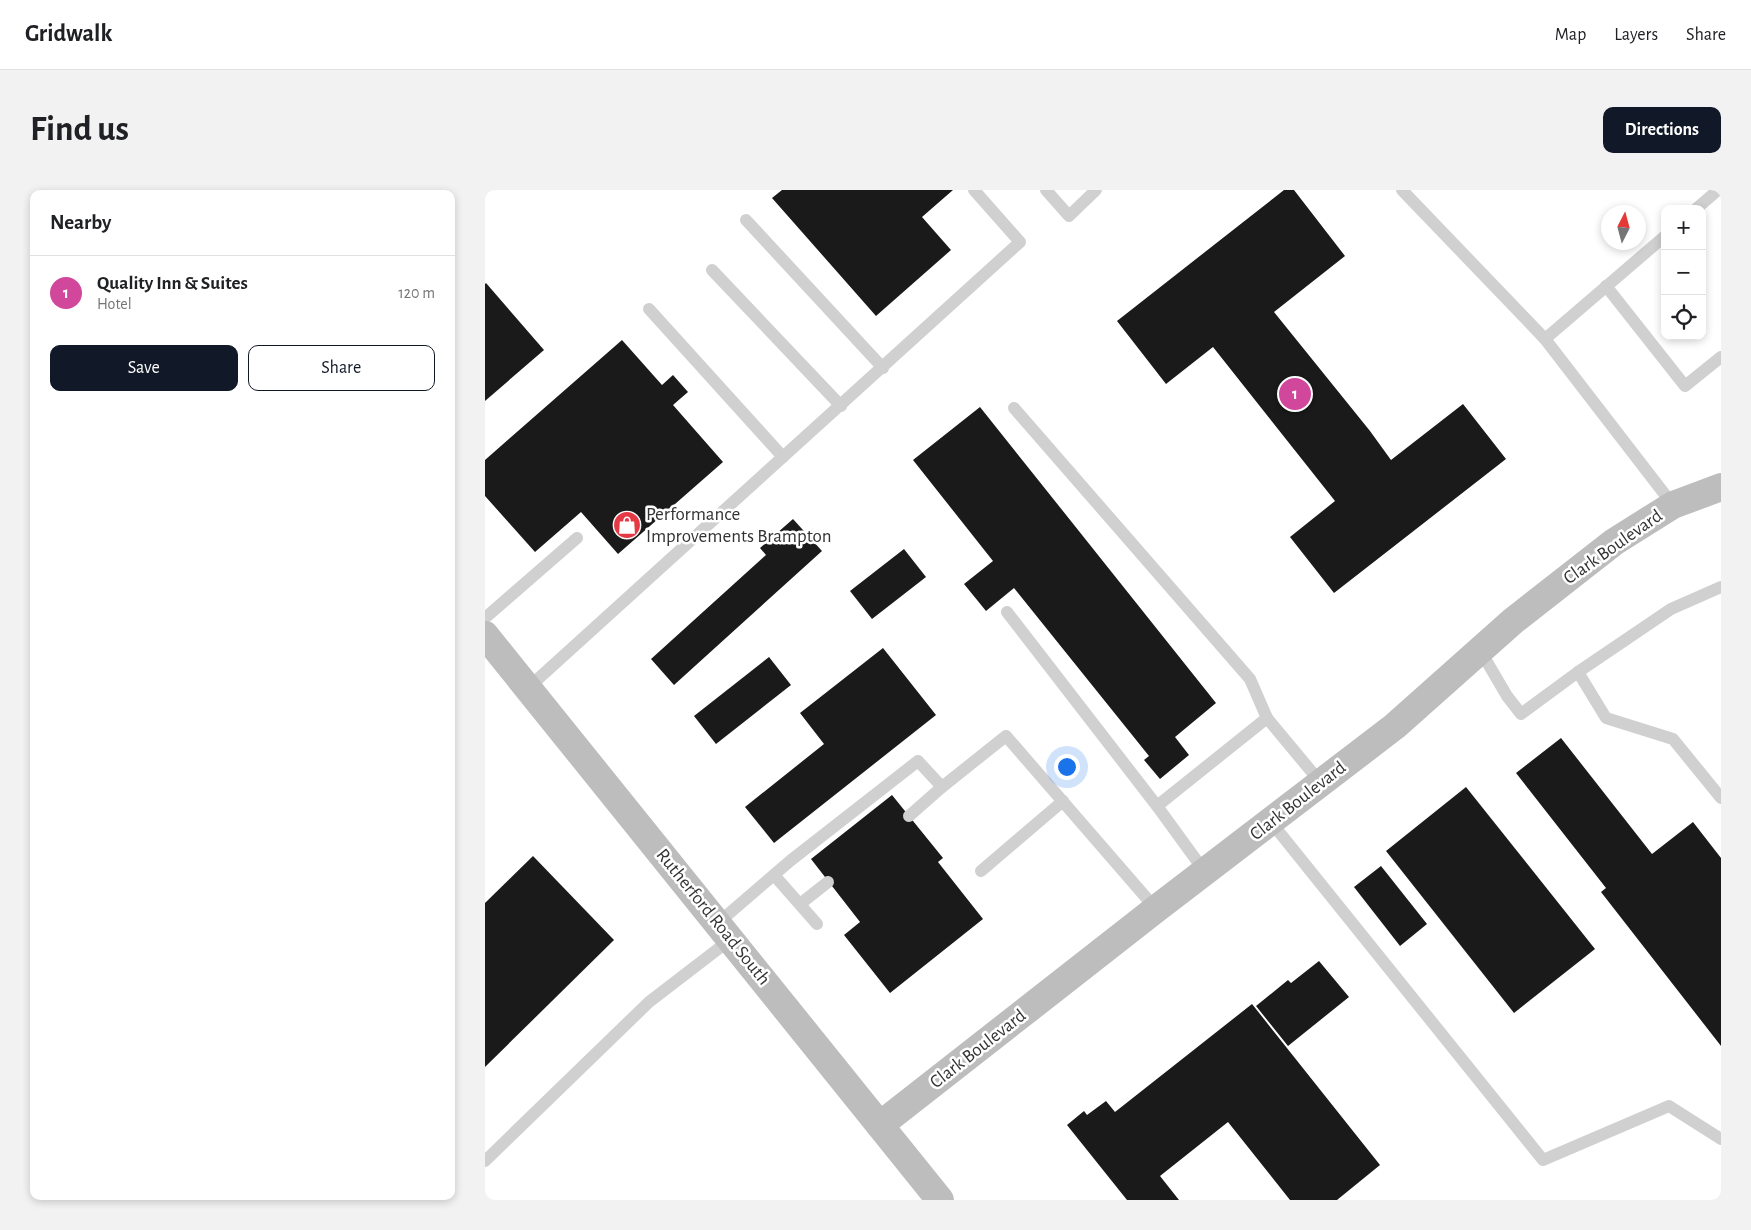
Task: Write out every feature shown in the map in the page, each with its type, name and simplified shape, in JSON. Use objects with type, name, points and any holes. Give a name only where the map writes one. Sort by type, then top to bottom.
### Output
[{"type":"street","name":"Clark Boulevard","points":[[880,1126],[1156,909],[1395,726],[1513,621],[1614,542],[1673,505],[1721,487]]},
{"type":"street","name":"Rutherford Road South","points":[[485,635],[940,1200]]},
{"type":"lane","points":[[528,688],[1020,242],[974,190]]},
{"type":"lane","points":[[1046,190],[1069,216],[1096,190]]},
{"type":"lane","points":[[1402,190],[1545,339],[1673,505]]},
{"type":"lane","points":[[1701,205],[1718,190]]},
{"type":"lane","points":[[746,220],[883,368]]},
{"type":"lane","points":[[1545,339],[1661,239]]},
{"type":"lane","points":[[712,270],[841,406]]},
{"type":"lane","points":[[1606,286],[1685,386],[1721,357]]},
{"type":"lane","points":[[649,309],[783,457]]},
{"type":"lane","points":[[1014,408],[1250,679],[1267,718],[1321,783]]},
{"type":"lane","points":[[485,618],[577,538]]},
{"type":"lane","points":[[1480,650],[1507,696],[1521,714],[1578,672],[1671,609],[1721,587]]},
{"type":"lane","points":[[1007,612],[1157,806],[1205,872]]},
{"type":"lane","points":[[1578,672],[1606,718],[1673,739],[1721,798]]},
{"type":"lane","points":[[1157,806],[1267,718]]},
{"type":"lane","points":[[909,816],[1006,736],[1156,909]]},
{"type":"lane","points":[[485,1161],[724,931],[774,875],[918,761],[943,787]]},
{"type":"lane","points":[[981,871],[1063,802]]},
{"type":"lane","points":[[1271,822],[1543,1160],[1669,1106],[1721,1139]]},
{"type":"lane","points":[[774,875],[817,924]]},
{"type":"lane","points":[[800,904],[828,882]]},
{"type":"building","points":[[782,190],[953,190],[922,217],[951,250],[876,316],[772,198]]},
{"type":"building","points":[[1284,190],[1294,190],[1345,256],[1274,312],[1370,431],[1391,460],[1463,404],[1506,459],[1334,593],[1290,537],[1335,501],[1213,347],[1166,384],[1117,321]]},
{"type":"building","points":[[485,284],[544,350],[485,401]]},
{"type":"building","points":[[622,340],[662,385],[673,375],[688,392],[673,405],[723,462],[618,554],[581,512],[535,552],[485,496],[485,460]]},
{"type":"building","points":[[980,407],[1216,703],[1175,737],[1189,755],[1160,779],[1144,760],[1149,756],[1014,588],[986,611],[964,584],[993,561],[913,460]]},
{"type":"building","points":[[793,519],[822,551],[674,685],[651,659],[766,555],[760,548]]},
{"type":"building","points":[[904,549],[926,577],[872,619],[850,591]]},
{"type":"building","points":[[883,648],[936,715],[774,843],[745,807],[824,744],[800,713]]},
{"type":"building","points":[[769,657],[791,685],[716,744],[694,716]]},
{"type":"building","points":[[1561,738],[1652,854],[1693,822],[1721,858],[1721,1046],[1601,892],[1606,888],[1516,773]]},
{"type":"building","points":[[1466,787],[1595,949],[1514,1013],[1386,851]]},
{"type":"building","points":[[892,795],[943,858],[938,862],[983,919],[890,993],[844,935],[860,922],[811,859]]},
{"type":"building","points":[[533,856],[614,940],[485,1067],[485,903]]},
{"type":"building","points":[[1381,866],[1427,924],[1400,946],[1354,887]]},
{"type":"building","points":[[1319,961],[1349,997],[1288,1046],[1256,1006],[1288,980],[1291,983]]},
{"type":"building","points":[[1252,1004],[1380,1165],[1337,1200],[1290,1200],[1228,1122],[1160,1176],[1179,1200],[1127,1200],[1067,1125],[1084,1111],[1087,1115],[1106,1101],[1115,1112]]},
{"type":"place","name":"Quality Inn & Suites","points":[[1295,394]]},
{"type":"place","name":"Performance Improvements Brampton","points":[[627,525]]}]
